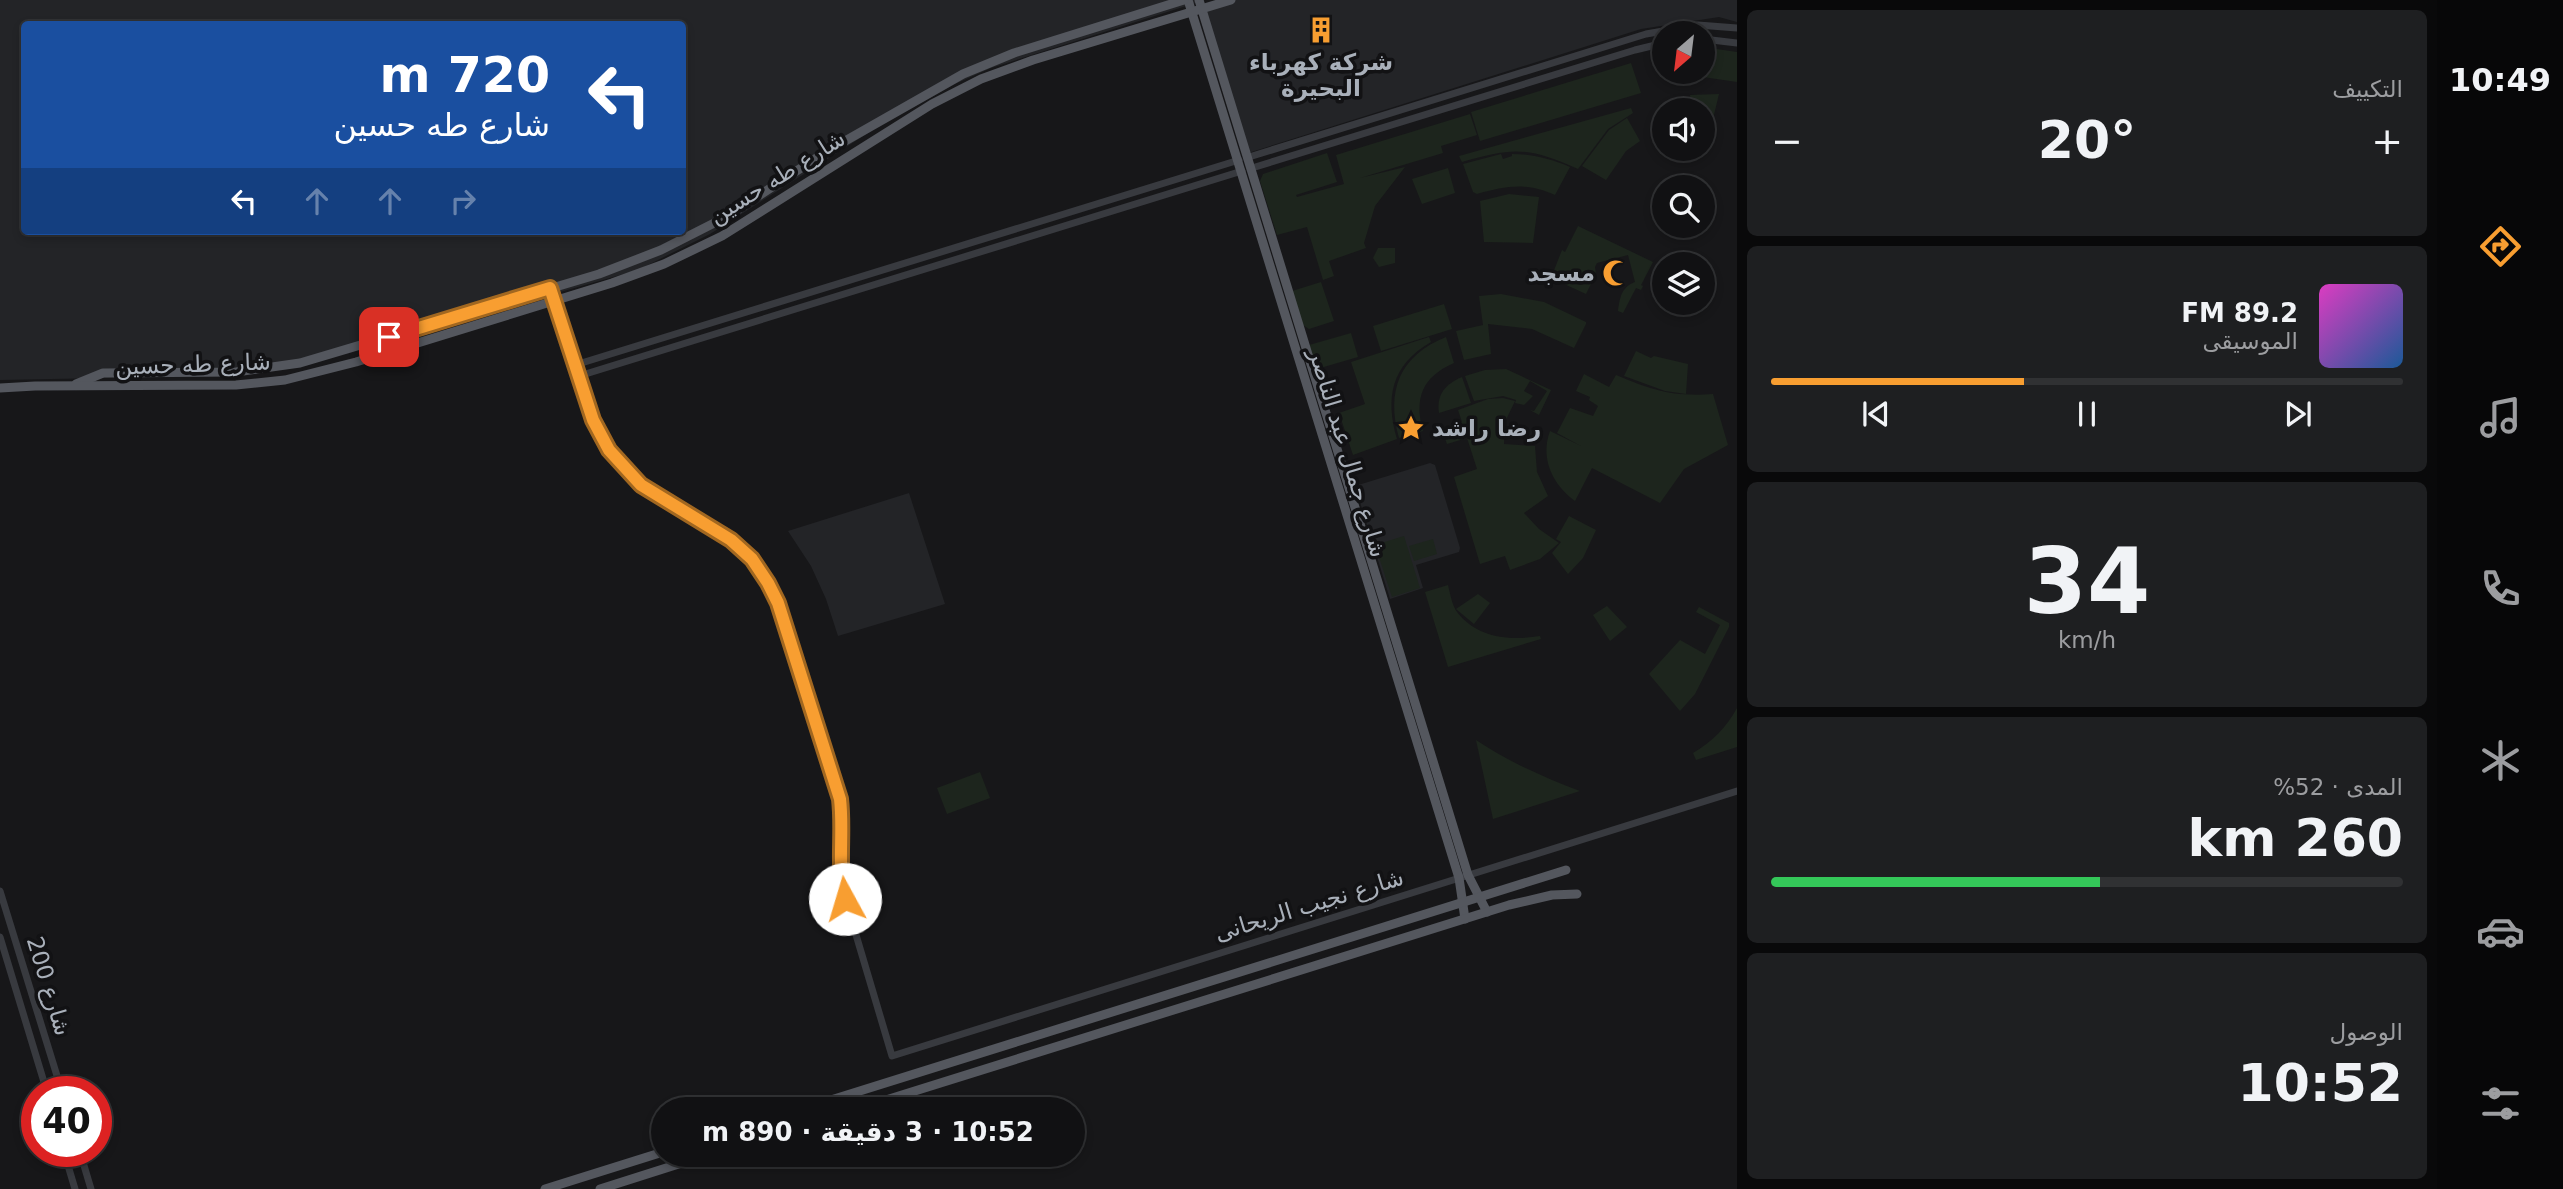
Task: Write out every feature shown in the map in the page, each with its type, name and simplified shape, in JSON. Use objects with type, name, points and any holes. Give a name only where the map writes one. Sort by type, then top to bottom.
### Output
[{"type":"main road","name":"شارع جمال عبد الناصر","points":[[1186,0],[1198,7],[1244,159],[1268,260],[1448,825]]},
{"type":"main road","name":"شارع طه حسين","points":[[74,386],[103,373],[236,372],[300,363],[620,266],[705,228],[751,202],[824,153],[938,87],[976,69],[1014,54],[1186,0]]},
{"type":"main road","name":"شارع طه حسين","points":[[0,388],[236,385],[285,380],[355,362],[554,301],[646,271],[703,246],[932,104],[981,79],[1198,7],[1231,0]]},
{"type":"main road","name":"شارع جمال عبد الناصر","points":[[1247,170],[1283,272],[1464,877],[1480,896],[1487,912]]},
{"type":"main road","points":[[1268,260],[1278,257]]},
{"type":"main road","points":[[1273,275],[1283,272]]},
{"type":"main road","points":[[840,1097],[1566,870]]},
{"type":"main road","name":"شارع جمال عبد الناصر","points":[[1464,877],[1462,902],[1465,919]]},
{"type":"main road","points":[[896,1097],[1487,912],[1531,899],[1577,894]]},
{"type":"main road","points":[[545,1189],[651,1156]]},
{"type":"main road","points":[[600,1189],[669,1167]]},
{"type":"street","points":[[575,365],[1646,34],[1698,25],[1737,28]]},
{"type":"street","points":[[550,288],[579,376],[1650,46],[1646,34]]},
{"type":"street","points":[[1715,40],[1737,43]]},
{"type":"street","name":"شارع نجيب الريحانى","points":[[579,376],[597,429],[619,463],[654,495],[731,540],[752,559],[773,593],[840,799],[843,891],[892,1056],[1737,791]]},
{"type":"street","name":"شارع 200","points":[[0,891],[57,1076]]},
{"type":"street","name":"شارع 200","points":[[0,937],[42,1076]]},
{"type":"street","points":[[68,1167],[75,1189]]},
{"type":"street","points":[[84,1167],[91,1189]]},
{"type":"shaded area","points":[[0,0],[1205,0],[991,68],[955,84],[876,128],[710,234],[638,270],[296,367],[207,376],[0,380]]},
{"type":"shaded area","points":[[1229,0],[1737,0],[1737,22],[1719,17],[1693,21],[1652,21],[1652,27],[1245,154],[1199,7]]},
{"type":"shaded area","points":[[1715,49],[1737,52],[1737,82],[1715,79]]},
{"type":"shaded area","points":[[1631,63],[1641,93],[1480,141],[1471,112]]},
{"type":"shaded area","points":[[1719,94],[1715,111],[1715,98],[1691,98],[1690,95]]},
{"type":"shaded area","points":[[1631,108],[1633,113],[1608,129],[1578,169],[1533,153],[1509,152],[1462,162],[1459,156]]},
{"type":"shaded area","points":[[1470,114],[1477,135],[1441,146],[1443,153],[1360,178],[1405,167],[1375,206],[1364,243],[1366,248],[1329,261],[1334,276],[1323,280],[1307,227],[1277,235],[1260,181],[1263,174],[1327,153],[1337,182],[1296,195],[1297,197],[1344,184],[1336,155]]},
{"type":"shaded area","points":[[1627,118],[1640,141],[1626,151],[1606,180],[1582,166],[1609,130]]},
{"type":"shaded area","points":[[1501,154],[1503,159],[1512,154],[1527,155],[1570,167],[1555,195],[1526,187],[1507,187],[1477,194],[1473,192],[1463,164]]},
{"type":"shaded area","points":[[1448,168],[1455,193],[1422,204],[1412,179]]},
{"type":"shaded area","points":[[1509,194],[1539,197],[1533,243],[1484,242],[1480,201]]},
{"type":"shaded area","points":[[1578,226],[1652,262],[1652,264],[1641,290],[1636,288],[1623,313],[1618,311],[1624,289],[1635,282],[1628,255],[1597,263],[1596,274],[1586,294],[1551,278],[1562,250],[1565,252]]},
{"type":"shaded area","points":[[1378,248],[1395,248],[1395,263],[1379,267],[1373,258]]},
{"type":"shaded area","points":[[1321,282],[1334,321],[1309,329],[1303,325],[1292,291]]},
{"type":"shaded area","points":[[1501,294],[1544,302],[1586,322],[1574,348],[1532,329],[1488,324],[1491,354],[1464,360],[1456,331],[1483,325],[1479,296]]},
{"type":"shaded area","points":[[1444,304],[1452,329],[1381,351],[1373,326]]},
{"type":"shaded area","points":[[1351,333],[1358,357],[1317,369],[1309,345]]},
{"type":"shaded area","points":[[1429,337],[1431,342],[1407,361],[1394,384],[1392,410],[1397,439],[1353,455],[1339,413],[1365,404],[1351,362]]},
{"type":"shaded area","points":[[1446,337],[1454,363],[1434,375],[1423,390],[1420,419],[1423,431],[1399,438],[1394,405],[1400,377],[1417,354]]},
{"type":"shaded area","points":[[1636,351],[1651,358],[1654,356],[1688,364],[1686,394],[1665,391],[1624,376]]},
{"type":"shaded area","points":[[1506,369],[1551,390],[1539,415],[1530,410],[1534,411],[1547,391],[1530,381],[1524,391],[1533,396],[1524,405],[1503,396],[1474,401],[1465,376],[1485,370]]},
{"type":"shaded area","points":[[1584,374],[1609,387],[1616,375],[1663,391],[1713,394],[1728,445],[1684,469],[1660,503],[1592,468],[1575,501],[1554,478],[1546,451],[1550,431],[1581,446],[1557,433],[1570,408],[1593,416],[1598,406],[1589,400],[1590,397],[1576,391]]},
{"type":"shaded area","points":[[1462,377],[1471,403],[1439,413],[1439,400],[1443,390]]},
{"type":"shaded area","points":[[1503,398],[1515,401],[1505,422],[1504,444],[1535,446],[1537,472],[1548,496],[1524,513],[1539,529],[1559,543],[1540,559],[1510,570],[1505,556],[1480,564],[1454,477],[1477,469],[1467,438],[1447,444],[1441,428],[1462,422],[1458,410],[1488,399]]},
{"type":"shaded area","points":[[1430,463],[1435,465],[1459,552],[1416,565],[1423,588],[1390,599],[1355,486]]},
{"type":"shaded area","points":[[909,493],[945,604],[838,636],[826,599],[811,566],[788,531]]},
{"type":"shaded area","points":[[1569,516],[1596,530],[1583,558],[1568,574],[1552,553],[1561,542],[1556,539]]},
{"type":"shaded area","points":[[1404,536],[1420,588],[1392,597],[1375,545]]},
{"type":"shaded area","points":[[1433,539],[1437,554],[1414,561],[1409,546]]},
{"type":"shaded area","points":[[1448,585],[1457,612],[1474,627],[1495,636],[1540,636],[1541,639],[1448,667],[1425,592]]},
{"type":"shaded area","points":[[1478,594],[1490,603],[1474,624],[1456,609]]},
{"type":"shaded area","points":[[1607,606],[1627,627],[1610,641],[1593,615]]},
{"type":"shaded area","points":[[1699,607],[1729,623],[1729,627],[1695,694],[1680,711],[1649,674],[1680,640],[1705,654],[1720,625],[1696,612]]},
{"type":"shaded area","points":[[1737,708],[1737,747],[1696,760],[1693,753],[1718,734]]},
{"type":"shaded area","points":[[1476,740],[1526,768],[1580,791],[1493,819]]},
{"type":"shaded area","points":[[980,772],[990,798],[947,814],[937,788]]},
{"type":"place","name":"شركة كهرباء البحيرة","points":[[1321,30]]},
{"type":"place","name":"مسجد","points":[[1616,273]]},
{"type":"place","name":"رضا راشد","points":[[1411,428]]},
{"type":"route","points":[[389,337],[550,288],[593,420],[609,450],[629,475],[654,495],[719,531],[742,549],[761,571],[778,603],[840,799],[841,883],[845,899]]}]
